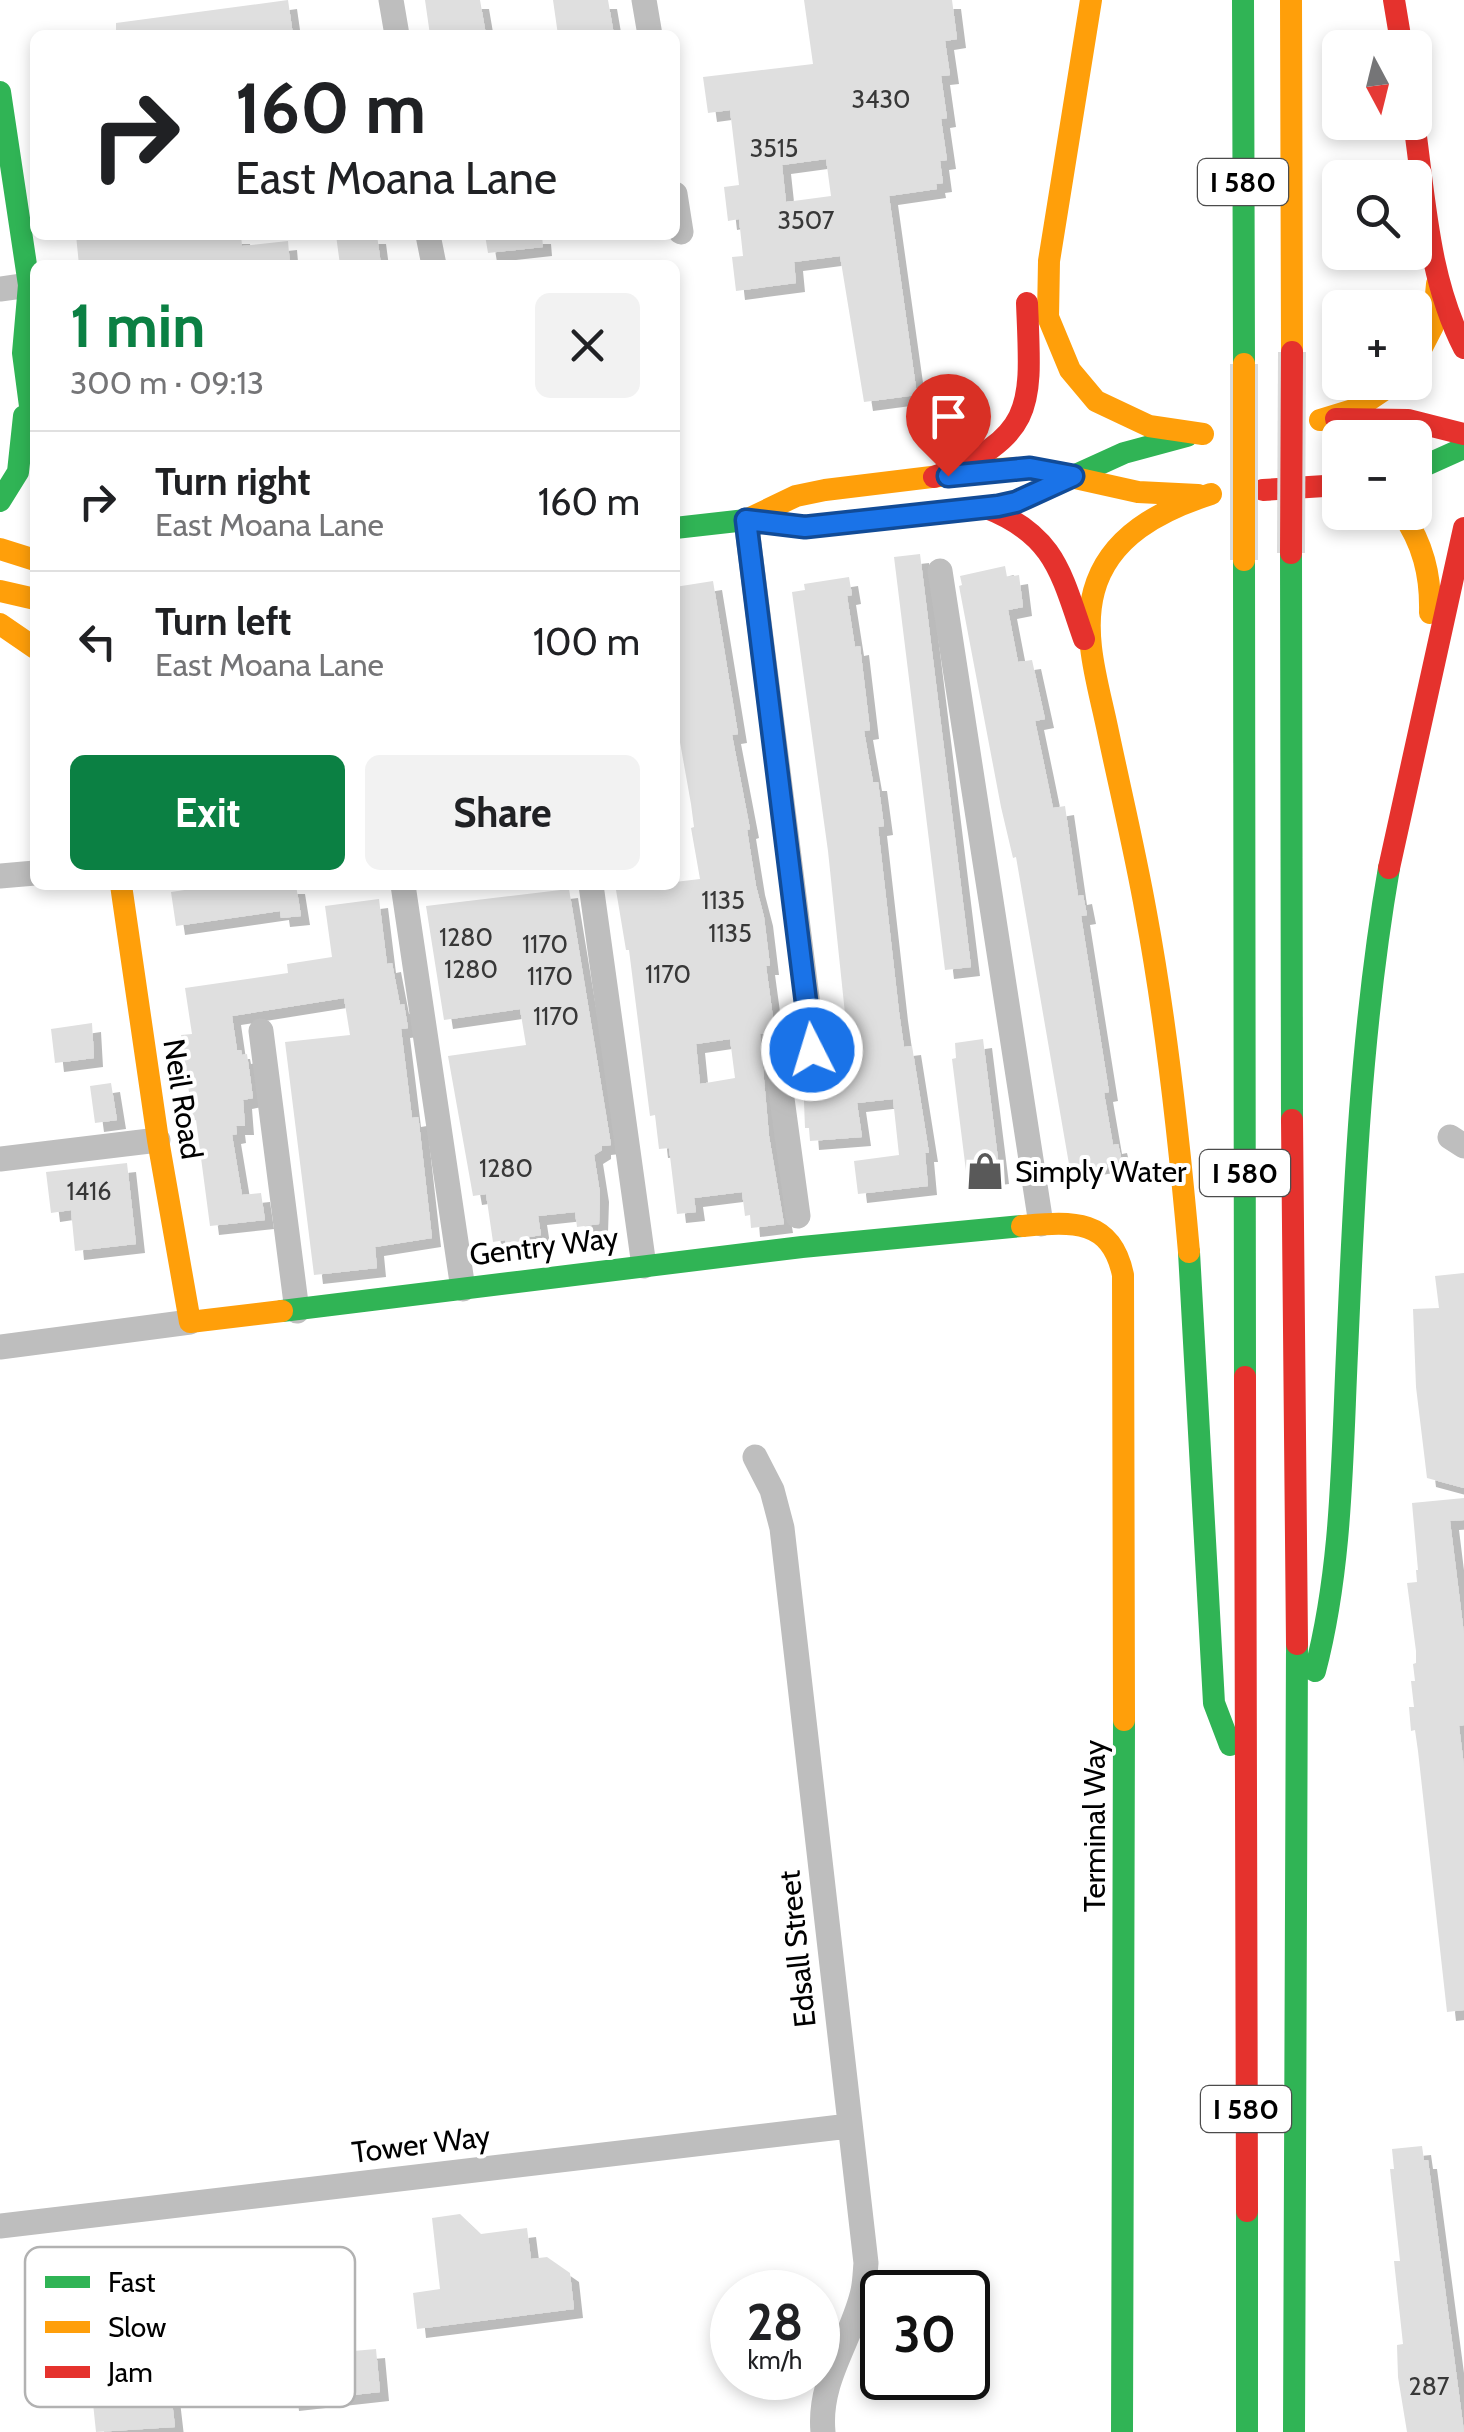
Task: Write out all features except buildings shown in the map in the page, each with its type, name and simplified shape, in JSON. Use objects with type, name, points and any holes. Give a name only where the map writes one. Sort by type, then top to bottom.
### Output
[{"type":"main road","points":[[1092,0],[1049,261],[1048,317],[1070,370],[1096,401],[1149,426],[1203,434]]},
{"type":"main road","name":"I 580","points":[[1243,0],[1246,2432]]},
{"type":"main road","name":"I 580","points":[[1291,0],[1292,1323],[1298,1732],[1294,2432]]},
{"type":"main road","points":[[1394,0],[1399,30]]},
{"type":"main road","points":[[0,92],[30,277]]},
{"type":"main road","points":[[1417,140],[1437,268],[1448,313],[1464,348]]},
{"type":"main road","points":[[934,477],[984,458],[1012,434],[1022,416],[1032,371],[1028,275],[1062,175]]},
{"type":"main road","points":[[1432,328],[1437,268]]},
{"type":"main road","points":[[30,299],[23,335],[30,410]]},
{"type":"main road","points":[[0,501],[13,488],[21,470],[26,382]]},
{"type":"main road","points":[[1320,420],[1371,400]]},
{"type":"main road","points":[[680,527],[746,520],[805,527],[1016,502],[1146,446],[1203,434],[1320,420],[1394,419],[1464,434]]},
{"type":"main road","points":[[1432,462],[1464,448]]},
{"type":"main road","points":[[746,520],[796,496],[1030,468],[1138,492],[1211,494],[1322,485]]},
{"type":"main road","points":[[1211,494],[1153,515],[1119,545],[1094,590],[1090,618],[1096,672],[1146,912],[1174,1081],[1196,1341],[1214,1704],[1246,1786]]},
{"type":"main road","points":[[984,507],[1024,522],[1050,551],[1096,672]]},
{"type":"main road","points":[[1298,1732],[1330,1615],[1341,1472],[1358,1114],[1379,933],[1398,819],[1464,528]]},
{"type":"main road","points":[[1413,530],[1422,544],[1428,566],[1425,702]]},
{"type":"main road","points":[[0,549],[30,558]]},
{"type":"main road","points":[[0,591],[30,598]]},
{"type":"main road","points":[[0,624],[30,645]]},
{"type":"main road","name":"Neil Road","points":[[122,890],[158,1140],[190,1322]]},
{"type":"main road","name":"Gentry Way","points":[[190,1322],[297,1312],[644,1266],[1041,1224],[1080,1223],[1096,1230]]},
{"type":"main road","name":"Terminal Way","points":[[1096,1230],[1120,1254],[1124,1275],[1126,1974],[1122,2432]]},
{"type":"street","points":[[391,0],[395,30]]},
{"type":"street","points":[[644,0],[649,30]]},
{"type":"street","points":[[680,226],[681,232]]},
{"type":"street","points":[[0,289],[30,289]]},
{"type":"street","points":[[746,520],[810,1021],[812,1050],[784,1060],[780,1084],[798,1216]]},
{"type":"street","points":[[940,571],[1041,1224]]},
{"type":"street","points":[[0,876],[30,873]]},
{"type":"street","points":[[404,890],[463,1289]]},
{"type":"street","points":[[592,890],[644,1266]]},
{"type":"street","points":[[261,1032],[297,1312]]},
{"type":"street","points":[[0,1158],[158,1140]]},
{"type":"street","name":"Gentry Way","points":[[0,1346],[190,1322]]},
{"type":"street","name":"Edsall Street","points":[[756,1456],[772,1490],[782,1528],[866,2262],[862,2294],[829,2374],[820,2410],[822,2432]]},
{"type":"street","name":"Tower Way","points":[[0,2226],[849,2126]]},
{"type":"traffic: fast","points":[[1243,0],[1244,364]]},
{"type":"traffic: fast","points":[[0,92],[29,285],[23,353],[30,406]]},
{"type":"traffic: fast","points":[[0,501],[18,472],[24,416]]},
{"type":"traffic: fast","points":[[680,527],[746,520],[805,527],[998,506],[1016,502],[1124,453],[1187,436]]},
{"type":"traffic: fast","points":[[1432,462],[1464,448]]},
{"type":"traffic: fast","points":[[1291,553],[1292,1120]]},
{"type":"traffic: fast","points":[[1244,560],[1245,1377]]},
{"type":"traffic: fast","points":[[1315,1671],[1336,1553],[1360,1110],[1389,868]]},
{"type":"traffic: fast","points":[[282,1311],[802,1247],[1022,1226]]},
{"type":"traffic: fast","points":[[1189,1252],[1214,1703],[1230,1745]]},
{"type":"traffic: fast","points":[[1294,2432],[1297,1644]]},
{"type":"traffic: fast","points":[[1122,2432],[1124,1720]]},
{"type":"traffic: fast","points":[[1247,2211],[1247,2432]]},
{"type":"traffic: slow","points":[[1091,0],[1049,261],[1048,317],[1070,370],[1096,401],[1149,426],[1203,434]]},
{"type":"traffic: slow","points":[[1291,0],[1292,352]]},
{"type":"traffic: slow","points":[[1432,328],[1437,284]]},
{"type":"traffic: slow","points":[[1244,364],[1244,560]]},
{"type":"traffic: slow","points":[[1320,420],[1356,409],[1369,400]]},
{"type":"traffic: slow","points":[[746,520],[796,496],[825,490],[997,469],[1030,468],[1138,492],[1198,495]]},
{"type":"traffic: slow","points":[[1189,1252],[1160,998],[1137,866],[1096,677],[1090,625],[1101,572],[1124,540],[1156,517],[1211,494]]},
{"type":"traffic: slow","points":[[1412,530],[1424,560],[1430,613]]},
{"type":"traffic: slow","points":[[0,549],[30,558]]},
{"type":"traffic: slow","points":[[0,591],[30,598]]},
{"type":"traffic: slow","points":[[0,624],[30,645]]},
{"type":"traffic: slow","points":[[122,890],[158,1140],[190,1322],[282,1311]]},
{"type":"traffic: slow","points":[[1022,1226],[1086,1227],[1109,1242],[1123,1275],[1124,1720]]},
{"type":"traffic: jam","points":[[1394,0],[1399,30]]},
{"type":"traffic: jam","points":[[1416,140],[1435,266],[1464,348]]},
{"type":"traffic: jam","points":[[934,477],[993,447],[1021,413],[1029,367],[1027,303]]},
{"type":"traffic: jam","points":[[1291,553],[1292,352]]},
{"type":"traffic: jam","points":[[1336,419],[1408,420],[1464,434]]},
{"type":"traffic: jam","points":[[1263,490],[1322,486]]},
{"type":"traffic: jam","points":[[984,507],[1008,518],[1041,543],[1061,575],[1084,639]]},
{"type":"traffic: jam","points":[[1389,868],[1464,528]]},
{"type":"traffic: jam","points":[[1292,1120],[1297,1644]]},
{"type":"traffic: jam","points":[[1245,1377],[1247,2211]]},
{"type":"place","name":"Simply Water","points":[[985,1171]]},
{"type":"route","points":[[812,1050],[746,520],[805,527],[998,506],[1073,476],[1030,468],[948,476]]}]
